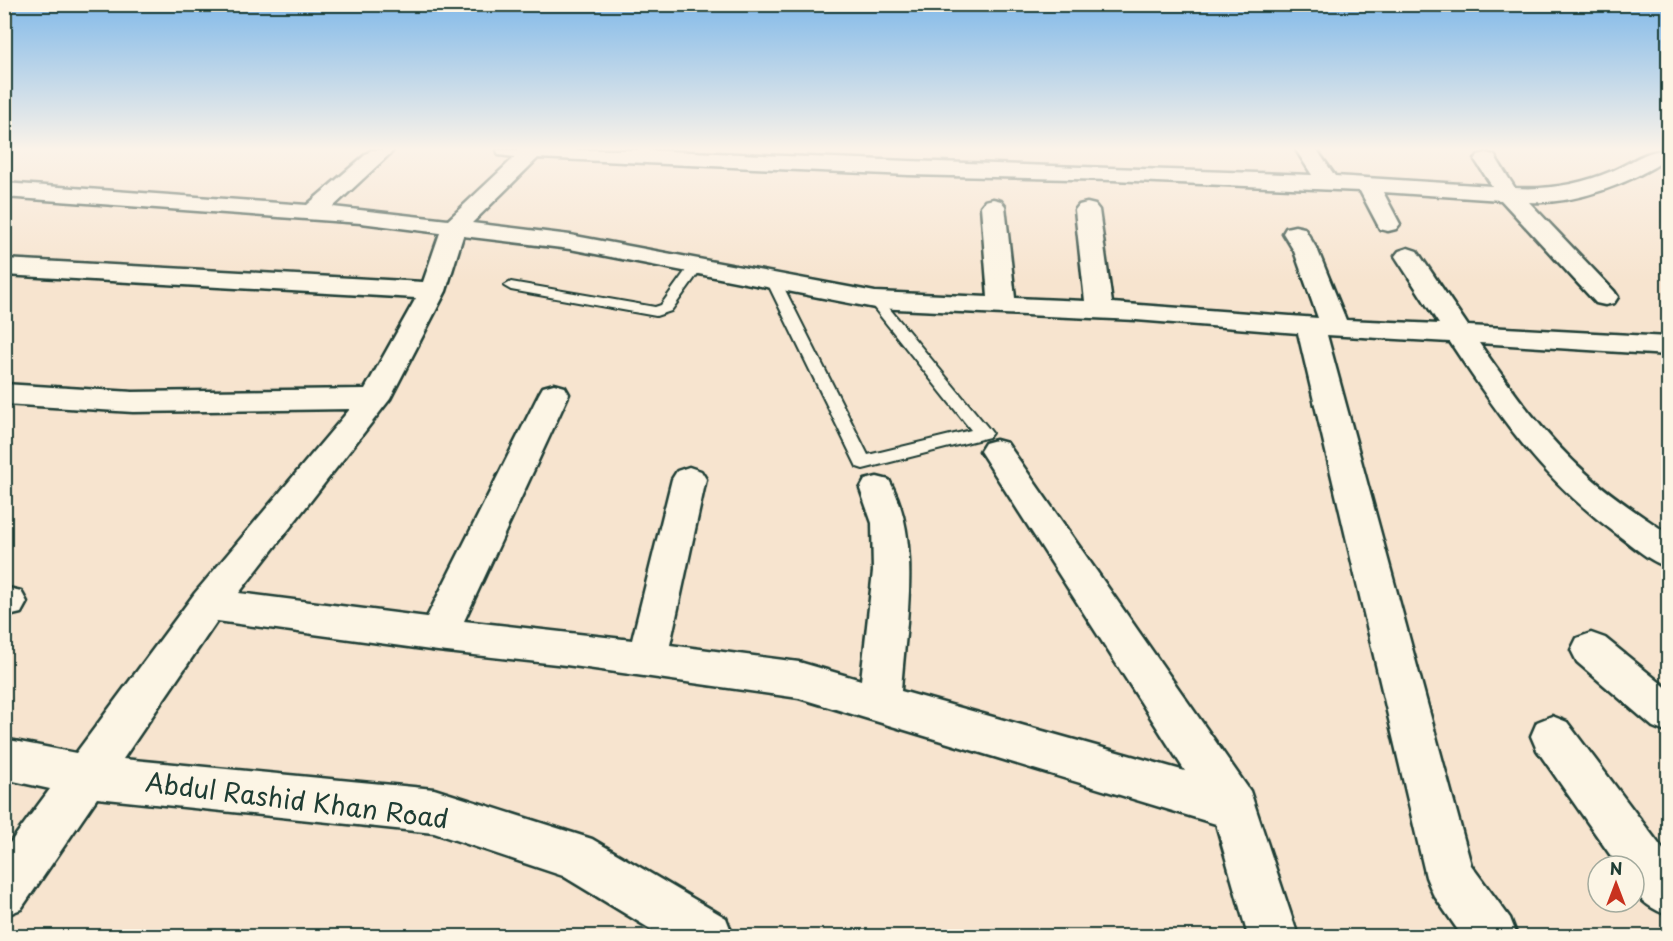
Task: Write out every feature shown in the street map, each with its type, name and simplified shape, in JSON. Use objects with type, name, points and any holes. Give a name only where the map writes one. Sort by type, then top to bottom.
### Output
[{"type":"street","points":[[59,194],[313,212],[570,242],[875,300],[1099,310],[1664,349]]},
{"type":"street","points":[[313,212],[333,194]]},
{"type":"street","points":[[4,892],[208,604],[375,399],[433,291],[454,227],[482,194]]},
{"type":"street","points":[[1373,194],[1389,224]]},
{"type":"street","points":[[1509,194],[1538,196],[1554,194]]},
{"type":"street","points":[[1509,194],[1605,297]]},
{"type":"street","points":[[993,206],[1002,306]]},
{"type":"street","points":[[1087,210],[1099,310]]},
{"type":"street","points":[[1295,233],[1306,251],[1450,877],[1492,936]]},
{"type":"street","points":[[1408,256],[1497,393],[1564,472],[1668,553]]},
{"type":"street","points":[[4,267],[433,291]]},
{"type":"street","points":[[4,394],[133,402],[375,399]]},
{"type":"street","points":[[438,635],[554,394]]},
{"type":"street","points":[[996,451],[1234,807],[1273,936]]},
{"type":"street","points":[[647,659],[689,479]]},
{"type":"street","points":[[877,489],[889,523],[891,571],[879,704]]},
{"type":"street","points":[[208,604],[799,680],[1234,807]]},
{"type":"street","points":[[1591,650],[1668,714]]},
{"type":"street","points":[[1552,736],[1654,876],[1668,891]]},
{"type":"street","name":"Abdul Rashid Khan Road","points":[[4,759],[85,777],[434,811],[575,856],[708,936]]},
{"type":"lane","points":[[511,286],[656,312],[666,308],[697,265]]},
{"type":"lane","points":[[773,280],[863,463],[983,433],[875,300]]}]
